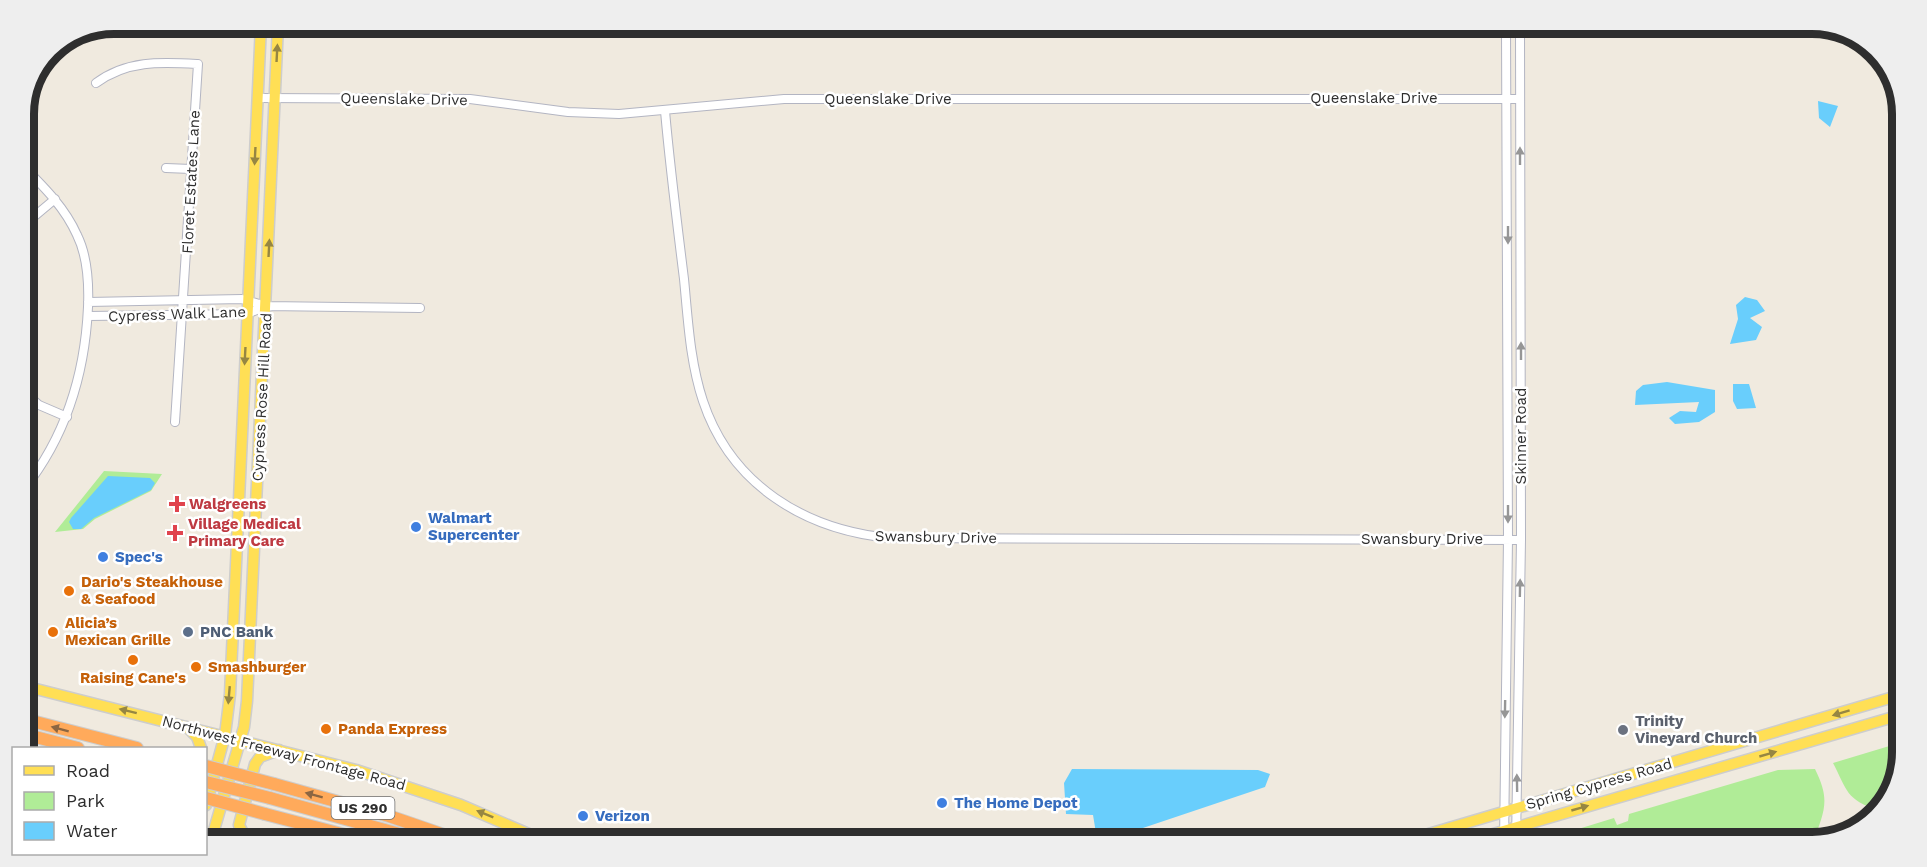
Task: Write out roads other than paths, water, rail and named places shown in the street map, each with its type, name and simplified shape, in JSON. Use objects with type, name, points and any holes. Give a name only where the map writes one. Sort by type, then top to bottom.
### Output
[{"type":"highway","points":[[35,722],[133,747]]},
{"type":"highway","points":[[35,737],[74,747]]},
{"type":"highway","name":"US 290","points":[[207,766],[389,816],[435,832]]},
{"type":"highway","points":[[207,782],[392,832]]},
{"type":"highway","name":"US 290","points":[[207,798],[334,832]]},
{"type":"main road","name":"Cypress Rose Hill Road","points":[[207,801],[225,735],[234,598],[261,34]]},
{"type":"main road","name":"Cypress Rose Hill Road","points":[[214,832],[241,740],[247,701],[278,34]]},
{"type":"main road","points":[[242,440],[259,440]]},
{"type":"main road","points":[[234,598],[252,598]]},
{"type":"main road","name":"Northwest Freeway Frontage Road","points":[[35,689],[225,735],[407,785],[472,809],[524,832]]},
{"type":"main road","name":"Spring Cypress Road","points":[[1436,832],[1892,697]]},
{"type":"main road","name":"Spring Cypress Road","points":[[1509,832],[1516,827],[1892,717]]},
{"type":"main road","points":[[186,726],[197,737],[201,747]]},
{"type":"main road","points":[[242,832],[239,825],[255,764],[260,757],[279,749]]},
{"type":"main road","points":[[1678,761],[1683,779]]},
{"type":"street","name":"Skinner Road","points":[[1504,832],[1508,539],[1506,34]]},
{"type":"street","name":"Skinner Road","points":[[1516,832],[1521,540],[1520,34]]},
{"type":"street","name":"Floret Estates Lane","points":[[96,83],[114,70],[148,63],[198,64],[185,301],[175,422]]},
{"type":"street","name":"Queenslake Drive","points":[[259,98],[444,98],[499,102],[593,114],[664,111],[746,101],[792,99],[1519,99]]},
{"type":"street","name":"Swansbury Drive","points":[[664,111],[689,329],[702,399],[717,435],[737,463],[758,485],[810,519],[847,532],[890,538],[1521,540]]},
{"type":"street","points":[[166,168],[191,170]]},
{"type":"street","points":[[35,178],[67,215],[83,250],[89,283],[83,365],[67,417],[35,473]]},
{"type":"street","points":[[35,216],[55,199]]},
{"type":"street","name":"Cypress Walk Lane","points":[[88,302],[248,300],[266,306],[420,308]]},
{"type":"street","name":"Cypress Walk Lane","points":[[88,316],[247,314],[266,306]]},
{"type":"street","points":[[1507,398],[1521,398]]},
{"type":"street","points":[[35,400],[46,408],[67,417]]},
{"type":"street","points":[[1506,649],[1519,650]]},
{"type":"water","points":[[1818,101],[1838,106],[1830,127],[1819,118]]},
{"type":"water","points":[[1745,297],[1757,300],[1765,311],[1750,318],[1762,327],[1756,340],[1730,344],[1738,319],[1736,305]]},
{"type":"water","points":[[1667,382],[1715,390],[1715,412],[1699,422],[1675,424],[1669,418],[1680,411],[1696,412],[1699,402],[1635,405],[1636,391],[1643,385]]},
{"type":"water","points":[[1733,384],[1749,384],[1756,408],[1737,409],[1733,401]]},
{"type":"water","points":[[108,476],[150,478],[155,483],[151,490],[94,518],[81,529],[73,529],[69,522],[71,518]]},
{"type":"water","points":[[1072,769],[1258,770],[1270,774],[1265,787],[1131,832],[1096,832],[1093,815],[1066,814],[1064,783]]},
{"type":"place","name":"Walgreens","points":[[177,504]]},
{"type":"place","name":"Walmart Supercenter","points":[[416,527]]},
{"type":"place","name":"Village Medical Primary Care","points":[[175,533]]},
{"type":"place","name":"Spec's","points":[[103,557]]},
{"type":"place","name":"Dario's Steakhouse & Seafood","points":[[69,591]]},
{"type":"place","name":"Alicia’s Mexican Grille","points":[[53,632]]},
{"type":"place","name":"PNC Bank","points":[[188,632]]},
{"type":"place","name":"Raising Cane's","points":[[133,660]]},
{"type":"place","name":"Smashburger","points":[[196,667]]},
{"type":"place","name":"Panda Express","points":[[326,729]]},
{"type":"place","name":"Trinity Vineyard Church","points":[[1623,730]]},
{"type":"place","name":"The Home Depot","points":[[942,803]]},
{"type":"place","name":"Verizon","points":[[583,816]]}]
